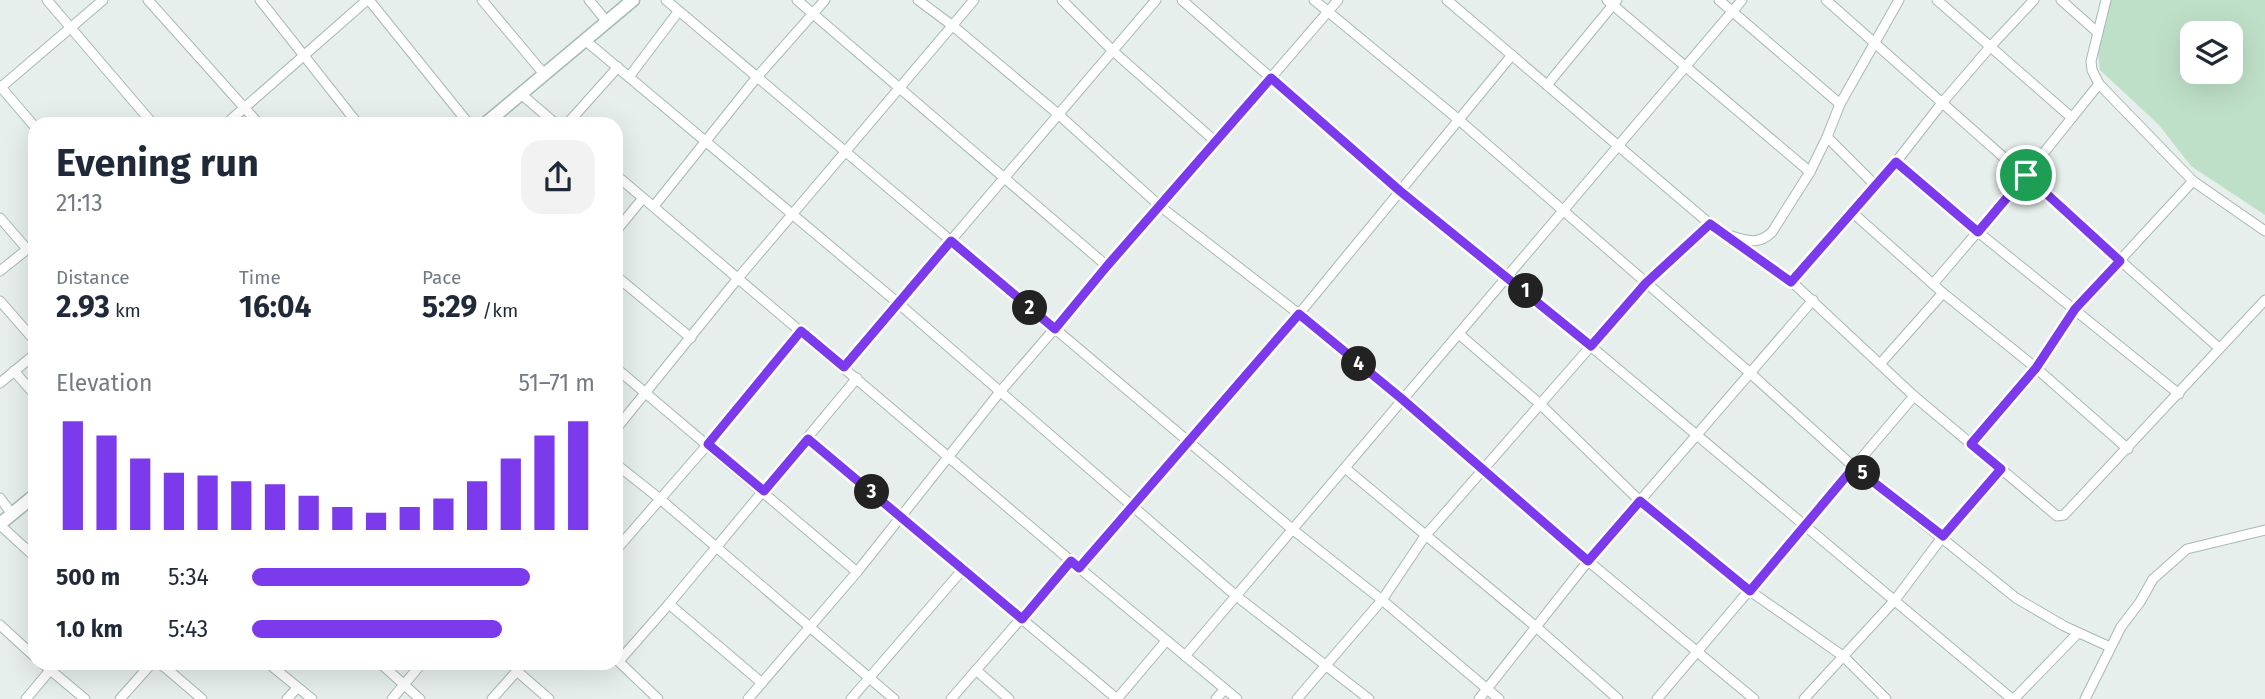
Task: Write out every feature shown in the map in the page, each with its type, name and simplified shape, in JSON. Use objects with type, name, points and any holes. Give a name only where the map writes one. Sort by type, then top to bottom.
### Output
[{"type":"street","points":[[47,0],[147,117]]},
{"type":"street","points":[[28,119],[0,87],[103,0]]},
{"type":"street","points":[[148,0],[254,117]]},
{"type":"street","points":[[260,0],[353,117]]},
{"type":"street","points":[[233,117],[368,0],[464,117]]},
{"type":"street","points":[[482,0],[544,74]]},
{"type":"street","points":[[589,0],[607,22]]},
{"type":"street","points":[[493,117],[633,0]]},
{"type":"street","points":[[666,0],[1293,529],[1499,699]]},
{"type":"street","points":[[797,0],[1107,266]]},
{"type":"street","points":[[654,206],[757,77],[825,0]]},
{"type":"street","points":[[918,0],[1058,114],[1161,206],[1402,399],[1588,561],[1754,699]]},
{"type":"street","points":[[623,421],[739,277],[975,0]]},
{"type":"street","points":[[1062,0],[1113,51],[1216,142]]},
{"type":"street","points":[[844,367],[1156,0]]},
{"type":"street","points":[[1182,0],[1400,191],[1697,433],[2013,699],[2078,633]]},
{"type":"street","points":[[1314,0],[1459,120],[1854,467],[2017,598],[2078,633],[2110,647]]},
{"type":"street","points":[[748,699],[857,572],[999,393],[1338,0]]},
{"type":"street","points":[[1447,0],[1710,224],[1813,300],[1914,396],[2057,516],[2061,516],[2128,449],[2265,300]]},
{"type":"street","points":[[1719,0],[1840,104]]},
{"type":"street","points":[[1185,656],[1742,0]]},
{"type":"street","points":[[1826,0],[2219,348]]},
{"type":"street","points":[[1727,235],[1757,242],[1772,232],[1810,172],[1840,104],[1899,0]]},
{"type":"street","points":[[1937,0],[2071,117]]},
{"type":"street","points":[[1791,282],[1876,186],[1990,47],[2034,0]]},
{"type":"street","points":[[2061,0],[2097,32]]},
{"type":"street","points":[[2106,0],[2091,61],[2092,70],[2099,83],[2193,181],[2265,231]]},
{"type":"street","points":[[1547,85],[1612,2],[1810,172]]},
{"type":"street","points":[[629,77],[678,12]]},
{"type":"street","points":[[586,41],[898,303],[1235,595],[1369,699]]},
{"type":"street","points":[[1079,568],[1299,314],[1513,55]]},
{"type":"street","points":[[573,117],[618,67]]},
{"type":"street","points":[[1933,284],[2026,175],[2099,83]]},
{"type":"street","points":[[521,94],[547,117]]},
{"type":"street","points":[[1827,137],[1876,186]]},
{"type":"street","points":[[1896,162],[1978,232],[2179,394]]},
{"type":"street","points":[[623,181],[1237,699]]},
{"type":"street","points":[[1971,444],[2036,368],[2075,309],[2193,181]]},
{"type":"street","points":[[623,222],[643,198]]},
{"type":"street","points":[[1853,213],[2128,449]]},
{"type":"street","points":[[0,218],[28,243]]},
{"type":"street","points":[[1297,699],[1382,600],[1425,536],[1646,283],[1710,224]]},
{"type":"street","points":[[0,271],[28,248]]},
{"type":"street","points":[[623,282],[691,338]]},
{"type":"street","points":[[1880,364],[1943,293]]},
{"type":"street","points":[[1479,699],[1588,561],[1813,300]]},
{"type":"street","points":[[0,301],[28,333]]},
{"type":"street","points":[[623,542],[801,331]]},
{"type":"street","points":[[1459,334],[1540,404],[1640,501],[1750,591],[1843,656],[1886,699]]},
{"type":"street","points":[[0,383],[28,360]]},
{"type":"street","points":[[14,371],[28,387]]},
{"type":"street","points":[[623,374],[857,572]]},
{"type":"street","points":[[623,654],[669,604],[857,378]]},
{"type":"street","points":[[1657,699],[1914,396]]},
{"type":"street","points":[[808,439],[1117,699],[1166,641]]},
{"type":"street","points":[[1345,468],[1535,626],[1618,699]]},
{"type":"street","points":[[1804,699],[1895,600],[1943,536],[2001,469]]},
{"type":"street","points":[[623,470],[894,699]]},
{"type":"street","points":[[0,498],[12,513]]},
{"type":"street","points":[[28,500],[0,525],[28,551]]},
{"type":"street","points":[[2085,699],[2110,647],[2153,579],[2187,549],[2265,530]]},
{"type":"street","points":[[951,699],[1071,561]]},
{"type":"street","points":[[850,699],[964,568]]},
{"type":"street","points":[[669,604],[762,683]]},
{"type":"street","points":[[0,625],[28,651]]},
{"type":"street","points":[[623,666],[654,698]]},
{"type":"street","points":[[26,699],[50,670]]},
{"type":"street","points":[[56,670],[85,699]]},
{"type":"street","points":[[120,699],[146,670]]},
{"type":"street","points":[[168,670],[202,699]]},
{"type":"street","points":[[276,670],[312,699]]},
{"type":"street","points":[[388,670],[420,699]]},
{"type":"street","points":[[392,699],[416,670]]},
{"type":"street","points":[[976,670],[1009,699]]},
{"type":"street","points":[[492,699],[517,672],[549,699]]},
{"type":"street","points":[[287,699],[297,688]]},
{"type":"street","points":[[1216,699],[1225,689]]},
{"type":"green space","points":[[2110,0],[2265,0],[2265,215],[2191,166],[2159,125],[2100,70],[2098,53]]},
{"type":"route","points":[[1271,78],[1400,191],[1591,346],[1646,283],[1710,224],[1791,282],[1896,162],[1978,232],[2026,175],[2120,261],[2075,309],[2036,368],[1971,444],[2001,469],[1943,536],[1854,467],[1750,591],[1640,501],[1588,561],[1402,399],[1299,314],[1079,568],[1071,561],[1022,619],[808,439],[764,491],[708,444],[801,331],[844,367],[951,241],[1055,329],[1271,78]]}]
